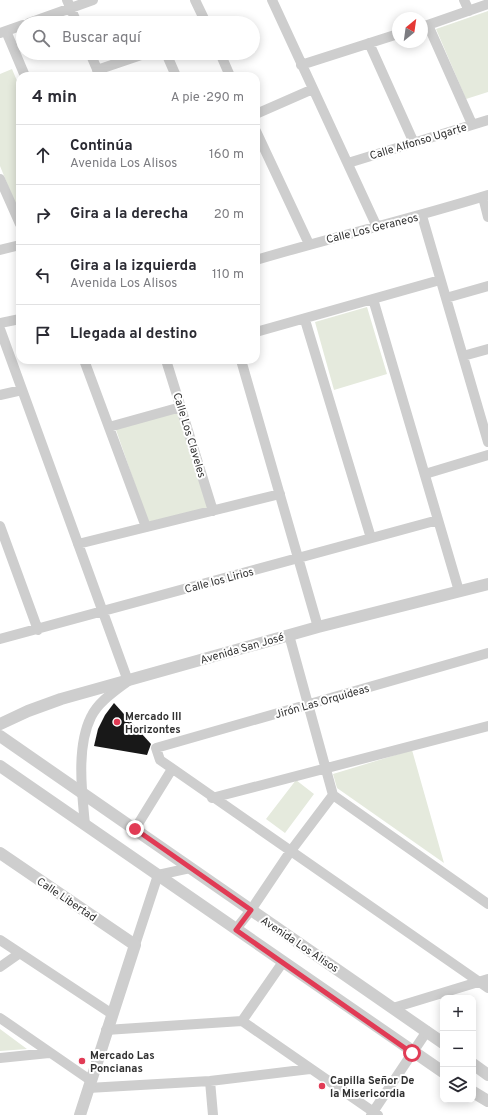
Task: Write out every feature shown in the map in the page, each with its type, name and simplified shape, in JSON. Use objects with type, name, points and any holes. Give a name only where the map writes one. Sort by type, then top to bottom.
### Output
[{"type":"street","points":[[44,16],[69,4],[93,0]]},
{"type":"street","points":[[195,0],[203,16]]},
{"type":"street","points":[[464,0],[469,11]]},
{"type":"street","points":[[274,1],[301,65],[348,163],[376,227]]},
{"type":"street","points":[[69,4],[74,16]]},
{"type":"street","points":[[428,25],[488,4]]},
{"type":"street","points":[[16,27],[3,32],[16,58]]},
{"type":"street","points":[[428,32],[472,124]]},
{"type":"street","points":[[301,65],[392,36]]},
{"type":"street","points":[[369,43],[414,143]]},
{"type":"street","points":[[17,60],[23,72]]},
{"type":"street","points":[[93,60],[98,72]]},
{"type":"street","points":[[100,72],[130,60]]},
{"type":"street","points":[[169,60],[174,72]]},
{"type":"street","points":[[223,60],[228,72]]},
{"type":"street","points":[[260,112],[313,89]]},
{"type":"street","name":"Calle Alfonso Ugarte","points":[[348,163],[488,120]]},
{"type":"street","points":[[260,140],[309,244]]},
{"type":"street","points":[[0,179],[16,215]]},
{"type":"street","points":[[485,196],[488,217]]},
{"type":"street","name":"Calle Los Geraneos","points":[[260,258],[422,216],[485,196]]},
{"type":"street","points":[[422,216],[488,442]]},
{"type":"street","points":[[0,250],[16,246]]},
{"type":"street","points":[[260,331],[305,320],[440,280]]},
{"type":"street","points":[[446,298],[488,286]]},
{"type":"street","points":[[373,299],[459,590]]},
{"type":"street","points":[[0,323],[16,320]]},
{"type":"street","points":[[305,320],[371,538]]},
{"type":"street","points":[[0,329],[128,681],[104,700],[91,716],[84,735],[81,781],[85,825]]},
{"type":"street","points":[[463,356],[488,349]]},
{"type":"street","points":[[85,364],[146,528]]},
{"type":"street","name":"Calle Los Claveles","points":[[167,364],[214,511]]},
{"type":"street","points":[[242,364],[318,627]]},
{"type":"street","points":[[0,396],[22,390]]},
{"type":"street","points":[[109,427],[181,407]]},
{"type":"street","points":[[425,474],[488,455]]},
{"type":"street","points":[[78,544],[280,494]]},
{"type":"street","name":"Calle los Lirios","points":[[0,639],[38,630],[438,520]]},
{"type":"street","points":[[0,526],[38,630]]},
{"type":"street","name":"Avenida San José","points":[[0,724],[28,711],[61,699],[318,627],[459,590],[488,584]]},
{"type":"street","points":[[289,635],[327,768],[333,795],[488,904]]},
{"type":"street","name":"Jirón Las Orquideas","points":[[172,769],[160,760],[156,748],[488,653]]},
{"type":"street","points":[[212,798],[488,726]]},
{"type":"street","name":"Avenida Los Alisos","points":[[0,736],[440,1041]]},
{"type":"street","points":[[0,766],[412,1053],[440,1070]]},
{"type":"street","points":[[135,829],[172,769],[290,852],[483,980],[488,988]]},
{"type":"street","points":[[236,930],[290,852],[333,795]]},
{"type":"street","name":"Calle Libertad","points":[[0,853],[135,945]]},
{"type":"street","points":[[158,875],[190,868]]},
{"type":"street","points":[[80,1115],[106,1030],[158,875]]},
{"type":"street","points":[[0,940],[112,1014]]},
{"type":"street","points":[[0,968],[20,954]]},
{"type":"street","points":[[242,1021],[283,962]]},
{"type":"street","points":[[393,1008],[483,980]]},
{"type":"street","points":[[0,1018],[89,1084],[210,1081],[310,1069]]},
{"type":"street","points":[[106,1030],[242,1021],[374,1114],[427,1031]]},
{"type":"street","points":[[0,1058],[49,1053]]},
{"type":"street","points":[[476,1066],[488,1075]]},
{"type":"street","points":[[210,1081],[213,1115]]},
{"type":"street","points":[[476,1094],[488,1101]]},
{"type":"shaded area","points":[[488,11],[488,92],[466,99],[436,29]]},
{"type":"shaded area","points":[[12,69],[16,78],[16,205],[0,166],[0,74]]},
{"type":"shaded area","points":[[367,307],[387,374],[334,390],[315,322]]},
{"type":"shaded area","points":[[176,405],[209,508],[148,522],[114,424]]},
{"type":"shaded area","points":[[412,750],[444,863],[337,788],[333,774]]},
{"type":"shaded area","points":[[296,780],[314,794],[285,833],[266,819]]},
{"type":"shaded area","points":[[0,1029],[27,1049],[0,1051]]},
{"type":"building","name":"Mercado III Horizontes","points":[[114,703],[151,744],[147,755],[94,746],[98,729],[105,715]]},
{"type":"place","name":"Mercado III Horizontes","points":[[117,722]]},
{"type":"place","name":"Mercado Las Poncianas","points":[[82,1061]]},
{"type":"place","name":"Capilla Señor De la Misericordia","points":[[322,1086]]},
{"type":"route","points":[[135,829],[251,910],[236,930],[412,1053]]}]
